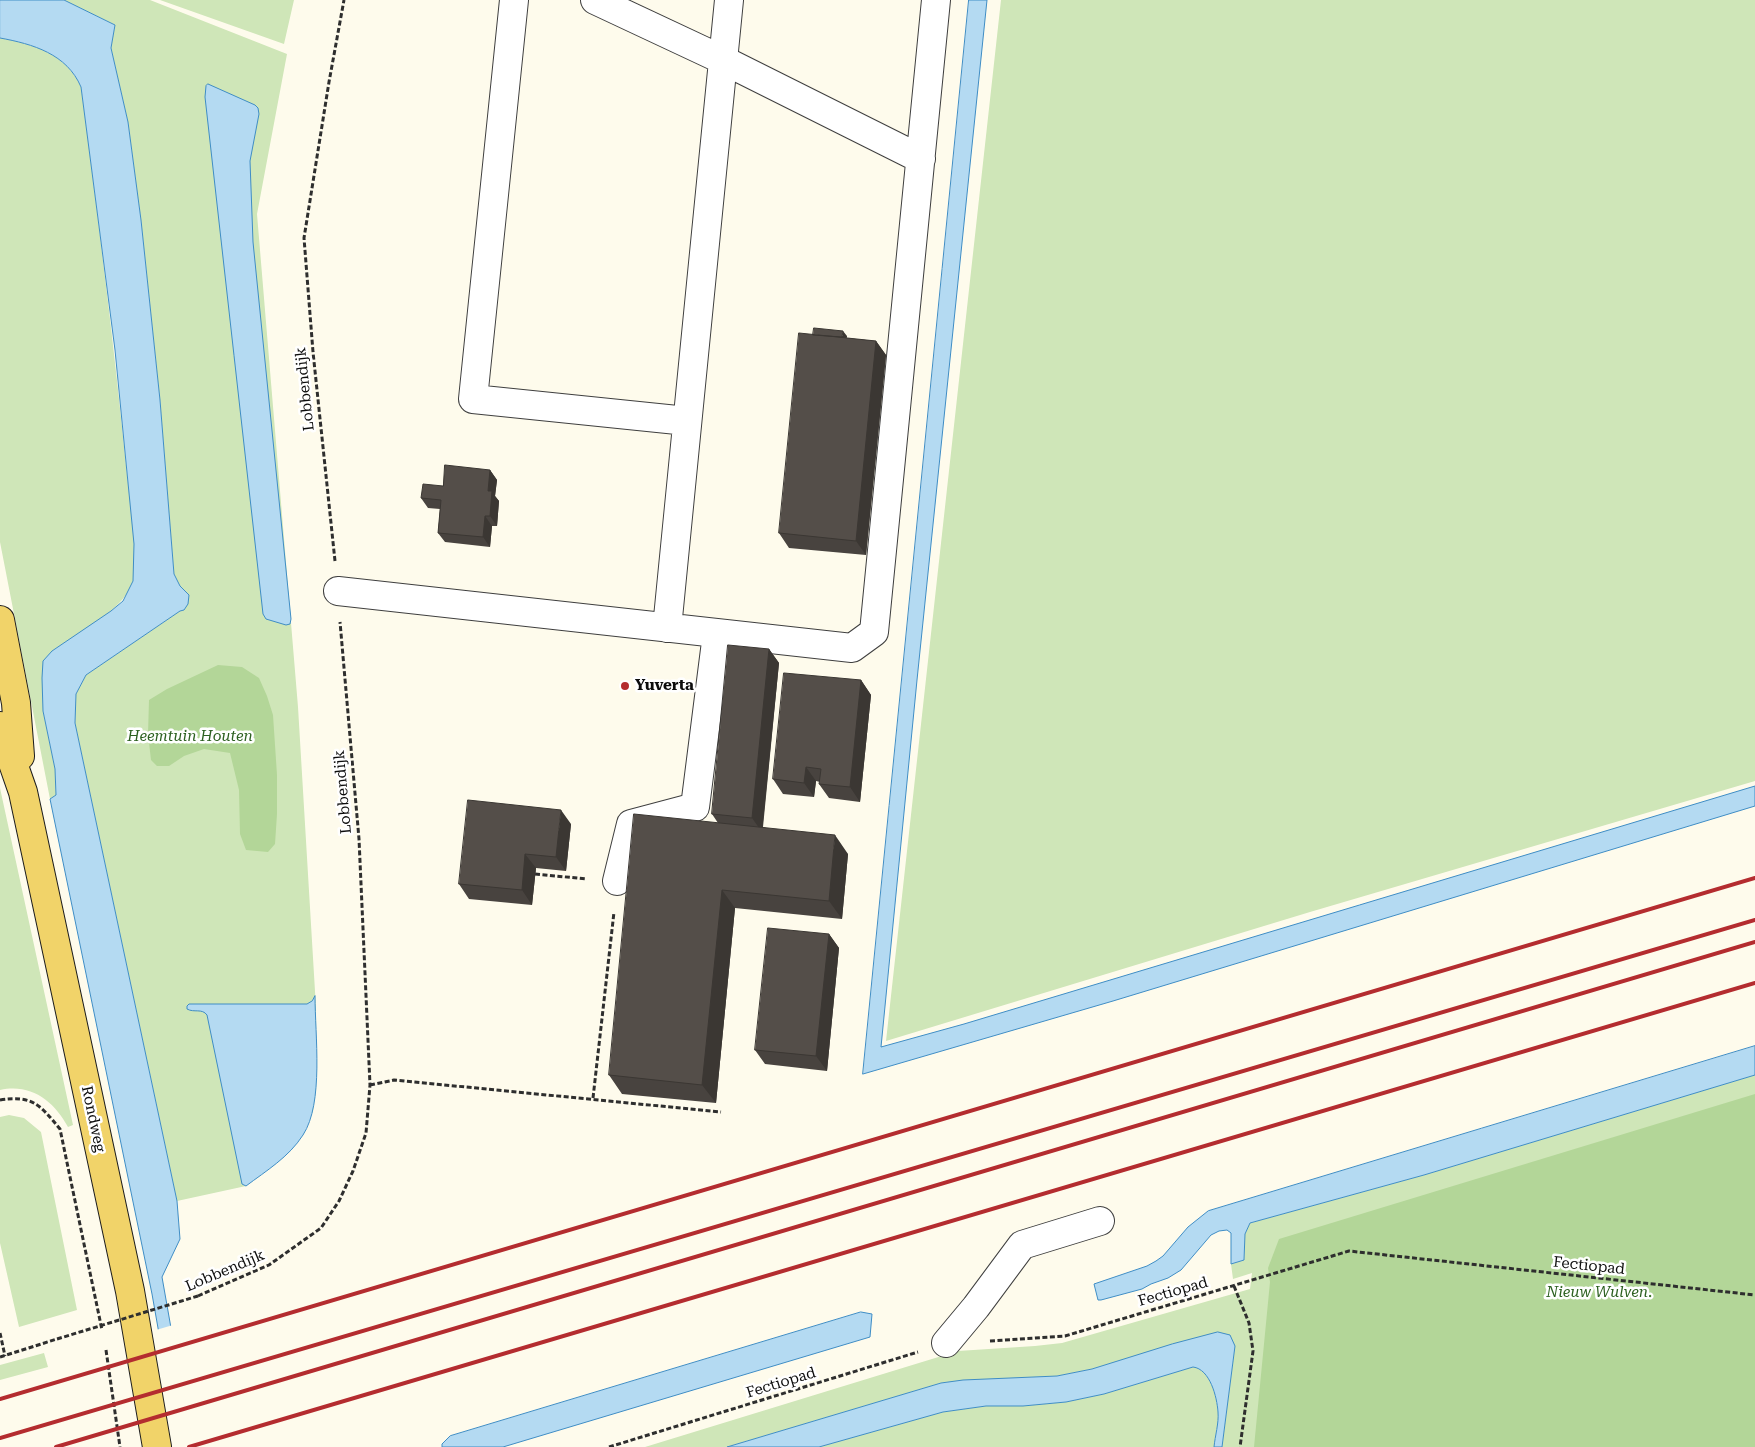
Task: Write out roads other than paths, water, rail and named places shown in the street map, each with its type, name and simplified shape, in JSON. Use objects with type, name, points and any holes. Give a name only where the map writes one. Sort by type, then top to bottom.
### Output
[{"type":"main road","name":"Rondweg","points":[[0,620],[16,703],[23,792]]},
{"type":"main road","name":"Rondweg","points":[[0,726],[23,792],[130,1291],[156,1447]]},
{"type":"lane","points":[[514,0],[473,400],[687,420]]},
{"type":"lane","points":[[595,0],[723,60],[921,159]]},
{"type":"lane","points":[[667,628],[729,0]]},
{"type":"lane","points":[[338,591],[852,648],[874,632],[936,0]]},
{"type":"lane","points":[[617,881],[631,824],[695,807],[717,634]]},
{"type":"lane","points":[[946,1343],[980,1302],[1022,1245],[1100,1220]]},
{"type":"water","points":[[0,0],[64,0],[115,25],[111,48],[128,122],[141,220],[160,400],[174,574],[180,586],[189,595],[188,604],[184,610],[86,675],[76,694],[75,723],[177,1201],[180,1239],[162,1277],[192,1447],[179,1447],[152,1294],[50,799],[56,795],[55,769],[43,711],[43,661],[52,651],[123,601],[133,581],[134,544],[115,350],[81,87],[67,66],[48,52],[0,38]]},
{"type":"water","points":[[969,0],[987,0],[881,1047],[964,1024],[1755,786],[1755,806],[1113,1001],[863,1074]]},
{"type":"water","points":[[208,84],[255,105],[258,108],[259,114],[250,161],[253,242],[291,619],[290,624],[286,625],[266,619],[263,614],[205,97]]},
{"type":"water","points":[[315,996],[317,1068],[314,1105],[310,1121],[303,1135],[291,1150],[246,1186],[242,1184],[207,1015],[203,1012],[187,1009],[187,1006],[189,1004],[307,1004]]},
{"type":"water","points":[[1755,1046],[1755,1075],[1424,1175],[1250,1223],[1245,1234],[1244,1260],[1231,1264],[1231,1233],[1227,1230],[1219,1231],[1211,1235],[1181,1270],[1168,1278],[1142,1289],[1098,1300],[1094,1284],[1147,1266],[1156,1261],[1163,1256],[1188,1227],[1208,1211]]},
{"type":"water","points":[[861,1312],[872,1314],[870,1337],[503,1447],[442,1447],[442,1444],[450,1436]]},
{"type":"water","points":[[1218,1332],[1230,1335],[1235,1346],[1222,1447],[1214,1447],[1218,1416],[1212,1385],[1204,1373],[1193,1367],[1104,1394],[1066,1402],[1023,1406],[986,1406],[943,1412],[819,1447],[727,1447],[941,1383],[963,1380],[1057,1376],[1092,1369]]},
{"type":"railway","points":[[0,1399],[1755,878]]},
{"type":"railway","points":[[0,1438],[1755,920]]},
{"type":"railway","points":[[56,1447],[1755,942]]},
{"type":"railway","points":[[189,1447],[1755,983]]},
{"type":"place","name":"Yuverta","points":[[625,686]]},
{"type":"park label","name":"Heemtuin Houten","points":[[190,737]]},
{"type":"park label","name":"Nieuw Wulven.","points":[[1599,1293]]}]
